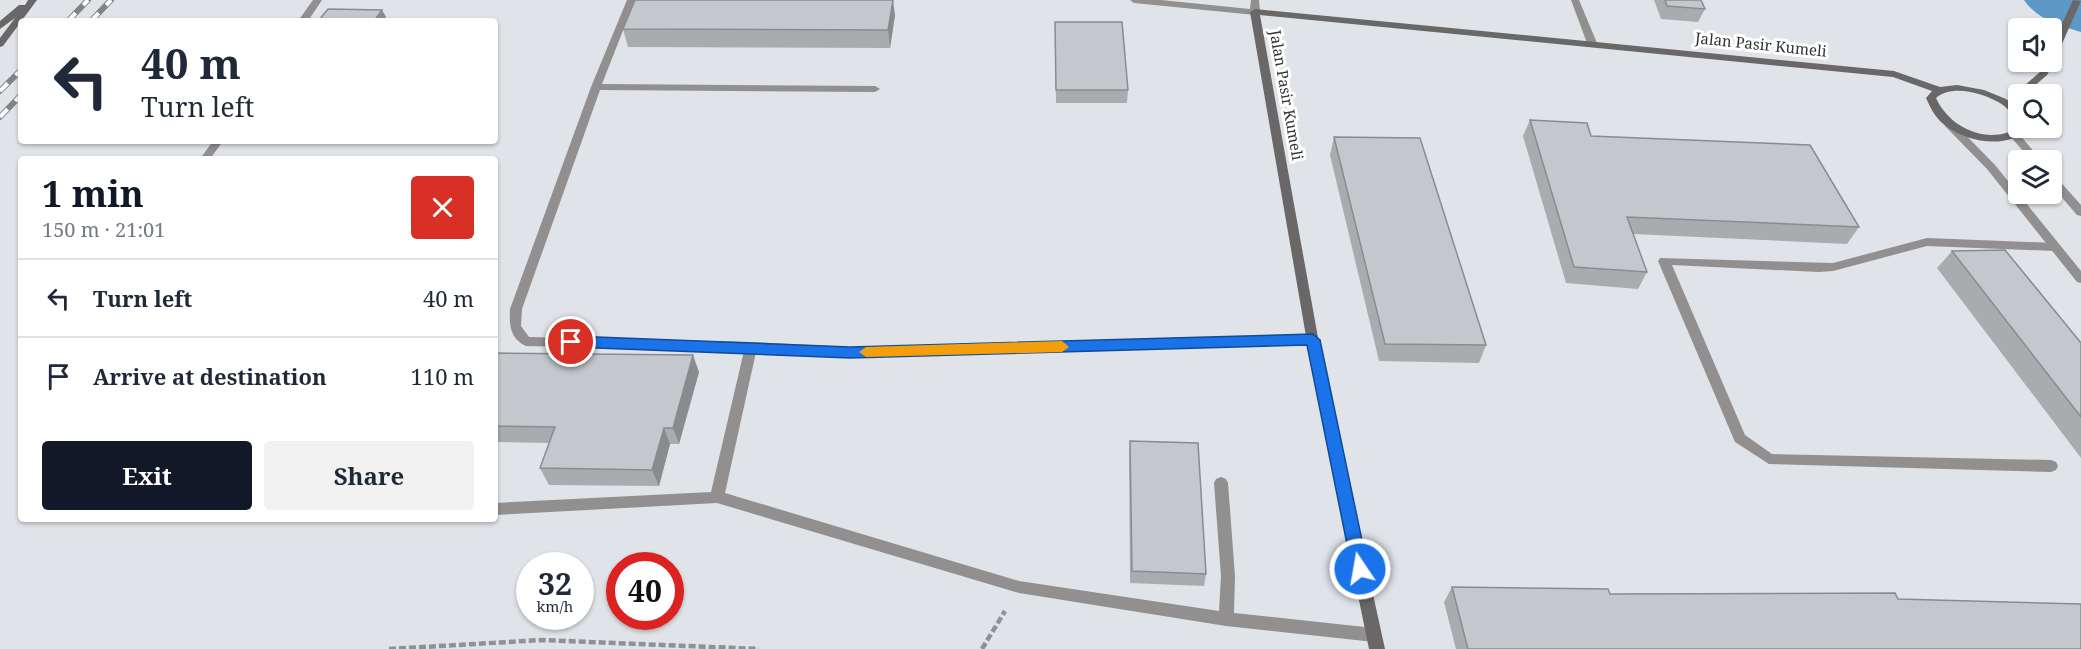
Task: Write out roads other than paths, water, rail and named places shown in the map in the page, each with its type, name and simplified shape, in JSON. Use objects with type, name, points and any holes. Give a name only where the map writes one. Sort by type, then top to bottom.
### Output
[{"type":"street","points":[[0,26],[31,0]]},
{"type":"street","points":[[18,18],[31,0]]},
{"type":"street","points":[[305,18],[318,0]]},
{"type":"street","points":[[631,0],[596,87],[516,309],[515,327],[526,340],[751,346],[850,352],[1313,340]]},
{"type":"street","points":[[1134,0],[1255,6]]},
{"type":"street","points":[[1575,0],[1592,43]]},
{"type":"street","points":[[2062,34],[2077,0]]},
{"type":"street","name":"Jalan Pasir Kumeli","points":[[1375,642],[1313,340],[1255,6],[1894,74],[1939,90],[1965,89],[1981,92],[2008,105]]},
{"type":"street","points":[[0,44],[18,18]]},
{"type":"street","points":[[2032,84],[2044,72]]},
{"type":"street","points":[[596,87],[875,89]]},
{"type":"street","points":[[1939,90],[1931,98],[1934,110],[1991,167],[2081,279]]},
{"type":"street","points":[[2003,101],[2008,99]]},
{"type":"street","points":[[1949,124],[1971,134],[1996,139],[2008,137]]},
{"type":"street","points":[[2017,138],[2027,150]]},
{"type":"street","points":[[2062,190],[2081,212]]},
{"type":"street","points":[[2050,466],[1769,459],[1740,438],[1664,261],[1820,268],[1928,242],[2055,247]]},
{"type":"street","points":[[717,497],[751,346]]},
{"type":"street","points":[[1221,483],[1228,576],[1226,619]]},
{"type":"street","points":[[498,509],[717,497],[1019,587],[1375,642]]},
{"type":"waterway","points":[[2053,0],[2081,14]]},
{"type":"railway","points":[[71,18],[88,0]]},
{"type":"railway","points":[[94,18],[111,0]]},
{"type":"railway","points":[[0,91],[18,73]]},
{"type":"railway","points":[[0,117],[18,98]]}]
